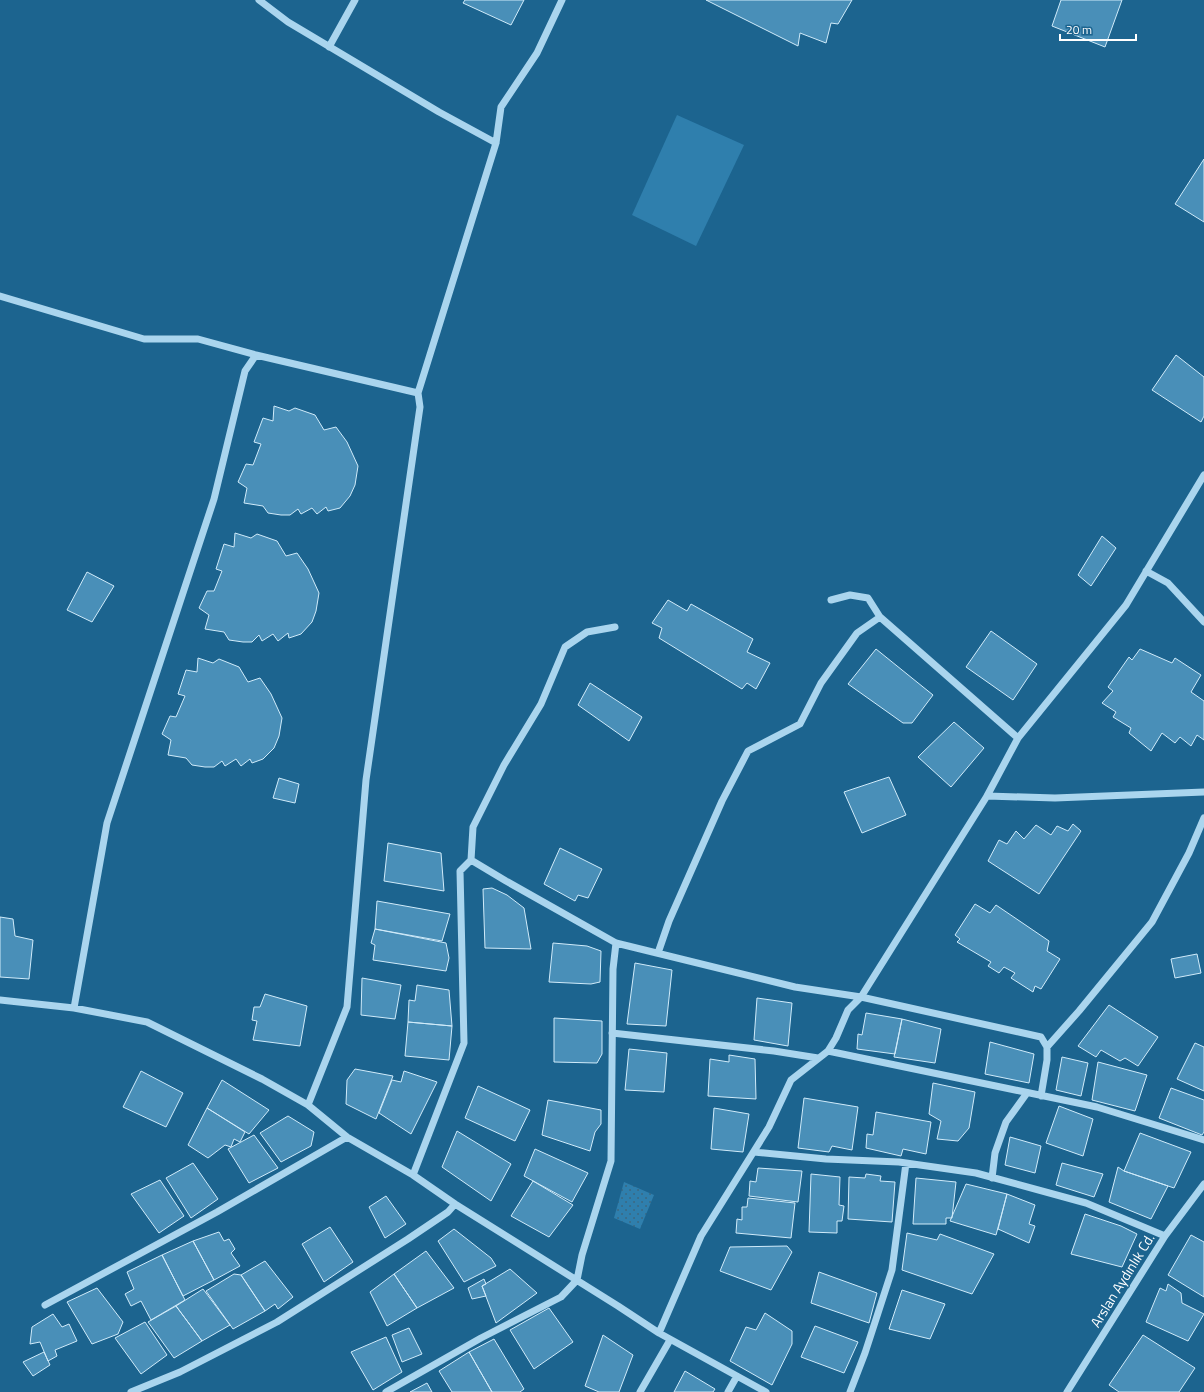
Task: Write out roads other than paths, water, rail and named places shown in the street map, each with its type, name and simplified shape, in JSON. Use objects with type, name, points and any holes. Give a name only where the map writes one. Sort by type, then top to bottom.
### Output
[{"type":"street","points":[[259,0],[288,22],[329,47],[439,112],[496,143]]},
{"type":"street","points":[[329,47],[355,0]]},
{"type":"street","points":[[308,1105],[347,1007],[366,780],[420,407],[418,393],[496,143],[501,107],[537,53],[562,0]]},
{"type":"street","points":[[0,296],[144,339],[198,339],[256,355],[418,393]]},
{"type":"street","points":[[74,1008],[107,823],[214,499],[245,372],[256,355]]},
{"type":"street","points":[[659,1333],[701,1236],[769,1126],[790,1080],[828,1051],[836,1038],[848,1010],[861,997],[987,796],[1018,738],[1126,605],[1204,475]]},
{"type":"street","points":[[1146,571],[1168,583],[1204,622]]},
{"type":"street","points":[[831,600],[850,595],[868,598],[880,617],[1018,738]]},
{"type":"street","points":[[658,953],[672,914],[722,801],[748,751],[800,724],[821,683],[857,633],[880,617]]},
{"type":"street","points":[[413,1175],[464,1043],[460,871],[471,860],[473,827],[504,765],[541,704],[564,647],[587,632],[615,627]]},
{"type":"street","points":[[987,796],[1055,798],[1204,792]]},
{"type":"street","points":[[1047,1047],[1079,1011],[1152,922],[1190,854],[1204,818]]},
{"type":"street","points":[[471,860],[616,942],[795,988],[861,997],[1041,1037],[1047,1047],[1047,1060],[1041,1096]]},
{"type":"street","points":[[386,1392],[481,1338],[561,1296],[577,1280],[582,1255],[611,1161],[613,969],[616,942]]},
{"type":"street","points":[[0,1000],[74,1008],[147,1022],[262,1080],[308,1105],[347,1137],[413,1175],[455,1204],[670,1340],[766,1392]]},
{"type":"street","points":[[612,1033],[818,1058]]},
{"type":"street","points":[[828,1051],[1097,1107],[1204,1140]]},
{"type":"street","points":[[992,1178],[995,1153],[1006,1122],[1027,1093]]},
{"type":"street","points":[[45,1305],[217,1212],[347,1137]]},
{"type":"street","points":[[754,1152],[826,1159],[906,1163],[976,1173],[1086,1203],[1165,1236]]},
{"type":"street","points":[[850,1392],[865,1353],[892,1270],[906,1163]]},
{"type":"street","name":"Arslan Aydınlık Cd.","points":[[1067,1392],[1165,1236],[1204,1184]]},
{"type":"street","points":[[131,1392],[180,1372],[277,1322],[408,1239],[448,1212],[455,1204]]},
{"type":"street","points":[[640,1392],[670,1340]]},
{"type":"street","points":[[728,1392],[737,1376]]}]
